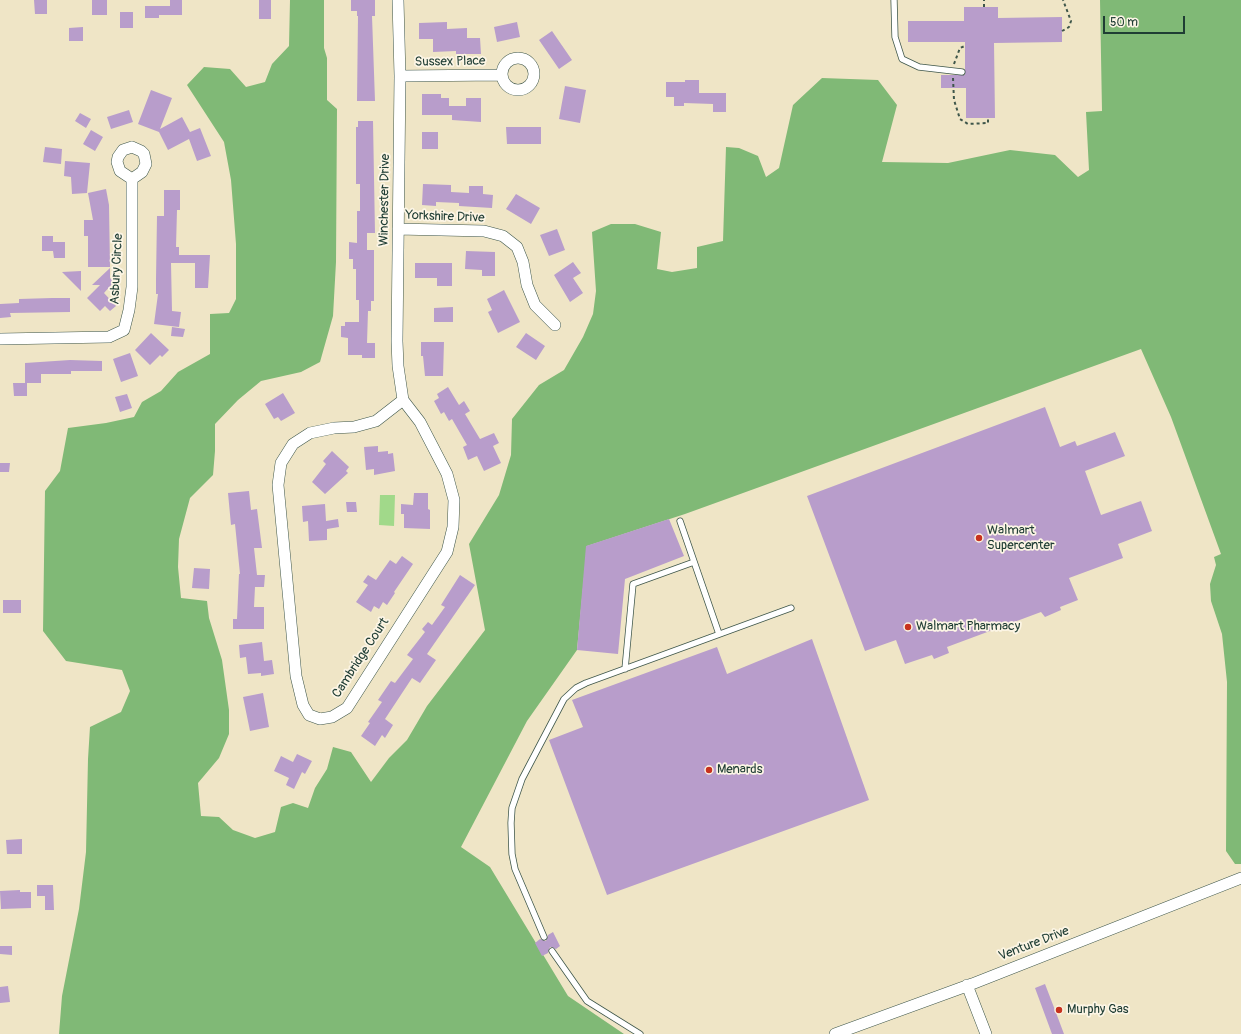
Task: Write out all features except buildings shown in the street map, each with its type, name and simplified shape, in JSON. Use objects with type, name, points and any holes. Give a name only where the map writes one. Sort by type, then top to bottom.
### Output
[{"type":"street","name":"Winchester Drive","points":[[398,0],[400,76],[398,366],[404,400]]},
{"type":"street","name":"Sussex Place","points":[[400,76],[502,75]]},
{"type":"street","name":"Asbury Circle","points":[[0,339],[109,337],[124,330],[129,310],[132,287],[132,179]]},
{"type":"street","name":"Yorkshire Drive","points":[[398,229],[484,231],[503,236],[517,247],[523,262],[527,285],[535,305],[555,325]]},
{"type":"street","name":"Cambridge Court","points":[[404,400],[420,422],[447,474],[454,500],[453,527],[450,540],[443,557],[347,708],[332,717],[320,719],[309,715],[302,705],[296,676],[278,485],[281,463],[293,444],[310,433],[334,428],[354,427],[376,421],[404,400]]},
{"type":"street","name":"Venture Drive","points":[[835,1034],[967,986],[1241,878]]},
{"type":"street","points":[[967,986],[986,1034]]},
{"type":"lane","points":[[894,0],[895,37],[902,59],[919,67],[962,72]]},
{"type":"lane","points":[[680,520],[720,634]]},
{"type":"lane","points":[[625,669],[633,584],[694,562]]},
{"type":"lane","points":[[544,937],[520,884],[512,854],[510,824],[516,793],[522,779],[564,699],[581,685],[791,608]]},
{"type":"lane","points":[[552,951],[587,1001],[640,1034]]},
{"type":"path","points":[[984,0],[984,6]]},
{"type":"path","points":[[1062,31],[1069,27],[1071,21],[1063,0]]},
{"type":"path","points":[[965,46],[960,48],[953,66],[954,100],[960,119],[968,124],[988,123],[988,118]]},
{"type":"green space","points":[[290,0],[324,0],[324,48],[327,58],[327,100],[337,109],[336,262],[333,316],[320,362],[301,372],[261,381],[238,400],[215,424],[213,475],[190,498],[179,539],[178,567],[181,598],[207,601],[209,618],[222,660],[229,710],[229,734],[219,758],[198,783],[201,816],[219,817],[233,830],[255,838],[275,832],[281,807],[293,803],[308,808],[315,788],[327,769],[333,747],[351,752],[371,782],[389,758],[407,740],[427,706],[485,630],[469,544],[499,495],[511,455],[512,419],[539,385],[564,370],[583,337],[593,314],[596,291],[592,232],[611,224],[635,224],[661,232],[657,269],[672,272],[697,268],[697,247],[723,241],[726,147],[739,148],[758,156],[766,177],[779,168],[793,105],[822,78],[878,80],[897,105],[882,162],[948,163],[1010,150],[1055,155],[1078,177],[1089,170],[1086,112],[1102,111],[1100,0],[1241,0],[1241,864],[1235,864],[1226,851],[1227,682],[1222,634],[1211,601],[1210,584],[1216,565],[1214,557],[1221,554],[1171,417],[1141,349],[685,514],[587,546],[577,650],[527,721],[461,847],[490,867],[568,996],[624,1034],[59,1034],[62,996],[79,909],[86,852],[90,727],[121,712],[130,691],[122,670],[66,661],[43,631],[45,491],[60,471],[68,428],[106,423],[134,417],[142,402],[161,391],[178,372],[210,354],[210,314],[229,313],[236,299],[236,244],[231,180],[224,142],[187,85],[204,67],[230,69],[246,87],[265,82],[272,64],[289,46]]},
{"type":"green space","points":[[380,495],[395,495],[394,526],[379,525]]},
{"type":"place","name":"Walmart Supercenter","points":[[979,538]]},
{"type":"place","name":"Walmart Pharmacy","points":[[908,627]]},
{"type":"place","name":"Menards","points":[[709,770]]},
{"type":"place","name":"Murphy Gas","points":[[1059,1010]]}]
